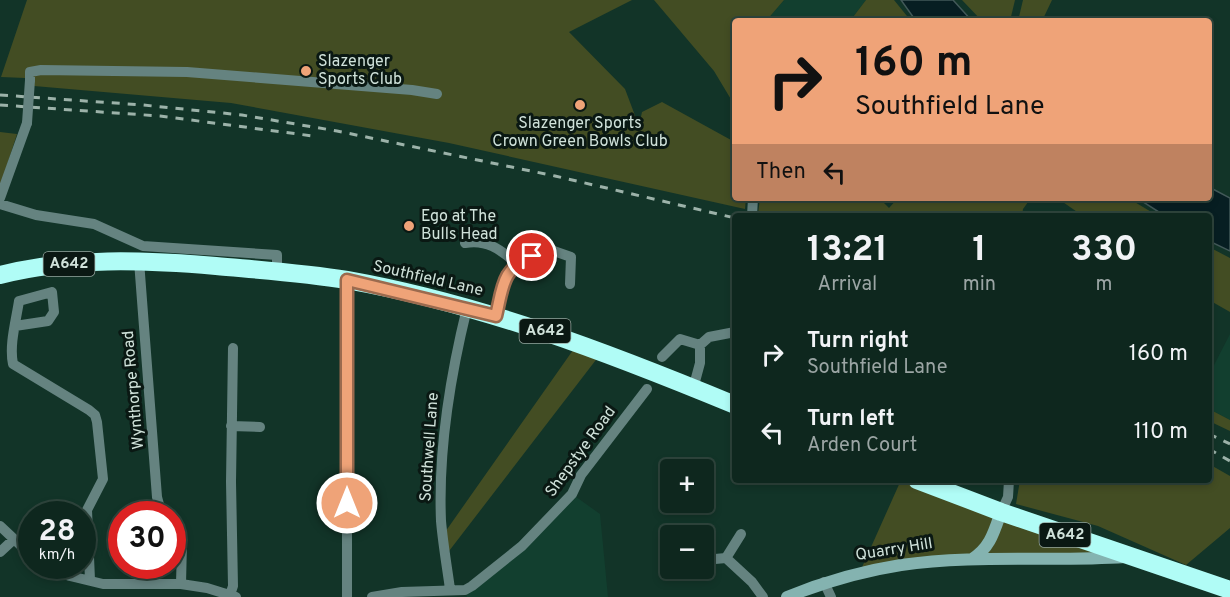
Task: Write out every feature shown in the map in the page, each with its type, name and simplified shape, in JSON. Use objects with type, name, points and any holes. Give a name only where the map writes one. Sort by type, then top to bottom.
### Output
[{"type":"highway","name":"Southfield Lane","points":[[0,275],[28,268],[102,261],[139,261],[277,271],[347,280],[467,308],[567,338],[732,404]]},
{"type":"highway","name":"A642","points":[[925,483],[1001,513],[1129,557]]},
{"type":"highway","name":"Quarry Hill","points":[[1129,557],[1230,590]]},
{"type":"main road","points":[[971,560],[983,552],[990,542],[1001,513]]},
{"type":"main road","name":"Quarry Hill","points":[[787,597],[824,582],[902,565],[971,560],[1077,560],[1129,557]]},
{"type":"street","points":[[0,198],[27,123],[30,72],[41,70],[187,72],[437,94]]},
{"type":"street","points":[[0,204],[36,214],[94,224],[143,246],[277,255],[277,271]]},
{"type":"street","points":[[465,243],[474,241],[495,246],[516,263]]},
{"type":"street","points":[[496,316],[506,274],[516,263],[548,249],[571,257],[570,284]]},
{"type":"street","name":"Wynthorpe Road","points":[[139,261],[158,501]]},
{"type":"street","points":[[347,280],[347,597]]},
{"type":"street","name":"Southwell Lane","points":[[450,589],[442,525],[441,480],[449,384],[467,308]]},
{"type":"street","points":[[15,326],[13,364],[95,415],[102,479],[87,510],[90,580]]},
{"type":"street","points":[[693,389],[700,363],[700,345],[709,337],[732,333]]},
{"type":"street","points":[[662,357],[680,339],[700,345]]},
{"type":"street","points":[[87,579],[121,585],[181,584],[207,588],[233,596],[228,532],[231,426],[230,354]]},
{"type":"street","name":"Shepstye Road","points":[[372,597],[450,589],[465,590],[472,586],[522,546],[572,494],[580,475],[647,389]]},
{"type":"street","points":[[231,426],[260,427]]},
{"type":"street","points":[[1001,513],[1008,497],[1009,483]]},
{"type":"street","points":[[0,526],[18,544]]},
{"type":"street","points":[[726,558],[741,534]]},
{"type":"street","points":[[0,552],[13,540]]},
{"type":"street","points":[[714,559],[726,558],[752,582],[763,597]]},
{"type":"street","points":[[181,579],[181,584]]},
{"type":"street","points":[[824,582],[831,597]]},
{"type":"street","points":[[120,597],[121,585]]},
{"type":"shaded area","name":"Slazenger Sports Club","points":[[27,0],[632,0],[569,32],[625,89],[639,126],[642,112],[662,102],[731,140],[732,201],[746,201],[745,209],[449,143],[231,103],[34,86],[25,78],[1,77]]},
{"type":"shaded area","points":[[654,0],[784,0],[769,18],[732,18],[732,101],[714,71]]},
{"type":"shaded area","points":[[784,0],[866,0],[852,18],[769,18]]},
{"type":"shaded area","points":[[866,0],[894,0],[909,18],[852,18]]},
{"type":"shaded area","points":[[962,0],[1015,0],[1011,18],[979,18]]},
{"type":"shaded area","points":[[1023,0],[1052,0],[1043,18],[1019,18]]},
{"type":"shaded area","points":[[0,132],[17,134],[0,187]]},
{"type":"shaded area","points":[[760,201],[882,201],[889,208],[895,201],[1029,201],[1022,213],[758,213]]},
{"type":"shaded area","points":[[1061,201],[1133,201],[1153,213],[1079,213]]},
{"type":"shaded area","points":[[1212,249],[1230,258],[1230,312],[1212,302]]},
{"type":"shaded area","points":[[1230,334],[1230,420],[1212,411],[1212,369]]},
{"type":"shaded area","points":[[578,343],[602,352],[446,555],[443,535]]},
{"type":"shaded area","points":[[1212,411],[1230,420],[1230,431],[1212,422]]},
{"type":"shaded area","points":[[1212,466],[1230,476],[1230,528],[1186,565],[1098,526],[1016,504],[1020,483],[1212,483]]},
{"type":"shaded area","points":[[900,483],[925,483],[1129,557],[971,560],[859,574]]},
{"type":"shaded area","points":[[572,494],[600,514],[608,597],[467,597],[465,590]]},
{"type":"water","points":[[901,0],[953,0],[969,18],[914,18]]},
{"type":"water","points":[[1212,189],[1230,198],[1230,251],[1212,242],[1212,213],[1160,213],[1142,201],[1212,201]]},
{"type":"railway","points":[[0,95],[143,105],[242,115],[337,131],[555,176],[732,217]]},
{"type":"railway","points":[[0,105],[160,116],[313,136]]},
{"type":"railway","points":[[1212,435],[1230,444]]},
{"type":"railway","points":[[1212,451],[1230,461]]},
{"type":"place","name":"Slazenger Sports Club","points":[[306,71]]},
{"type":"place","name":"Slazenger Sports Crown Green Bowls Club","points":[[580,105]]},
{"type":"place","name":"Ego at The Bulls Head","points":[[409,226]]},
{"type":"route","points":[[347,503],[347,280],[496,316],[506,274],[516,263],[532,256]]}]
